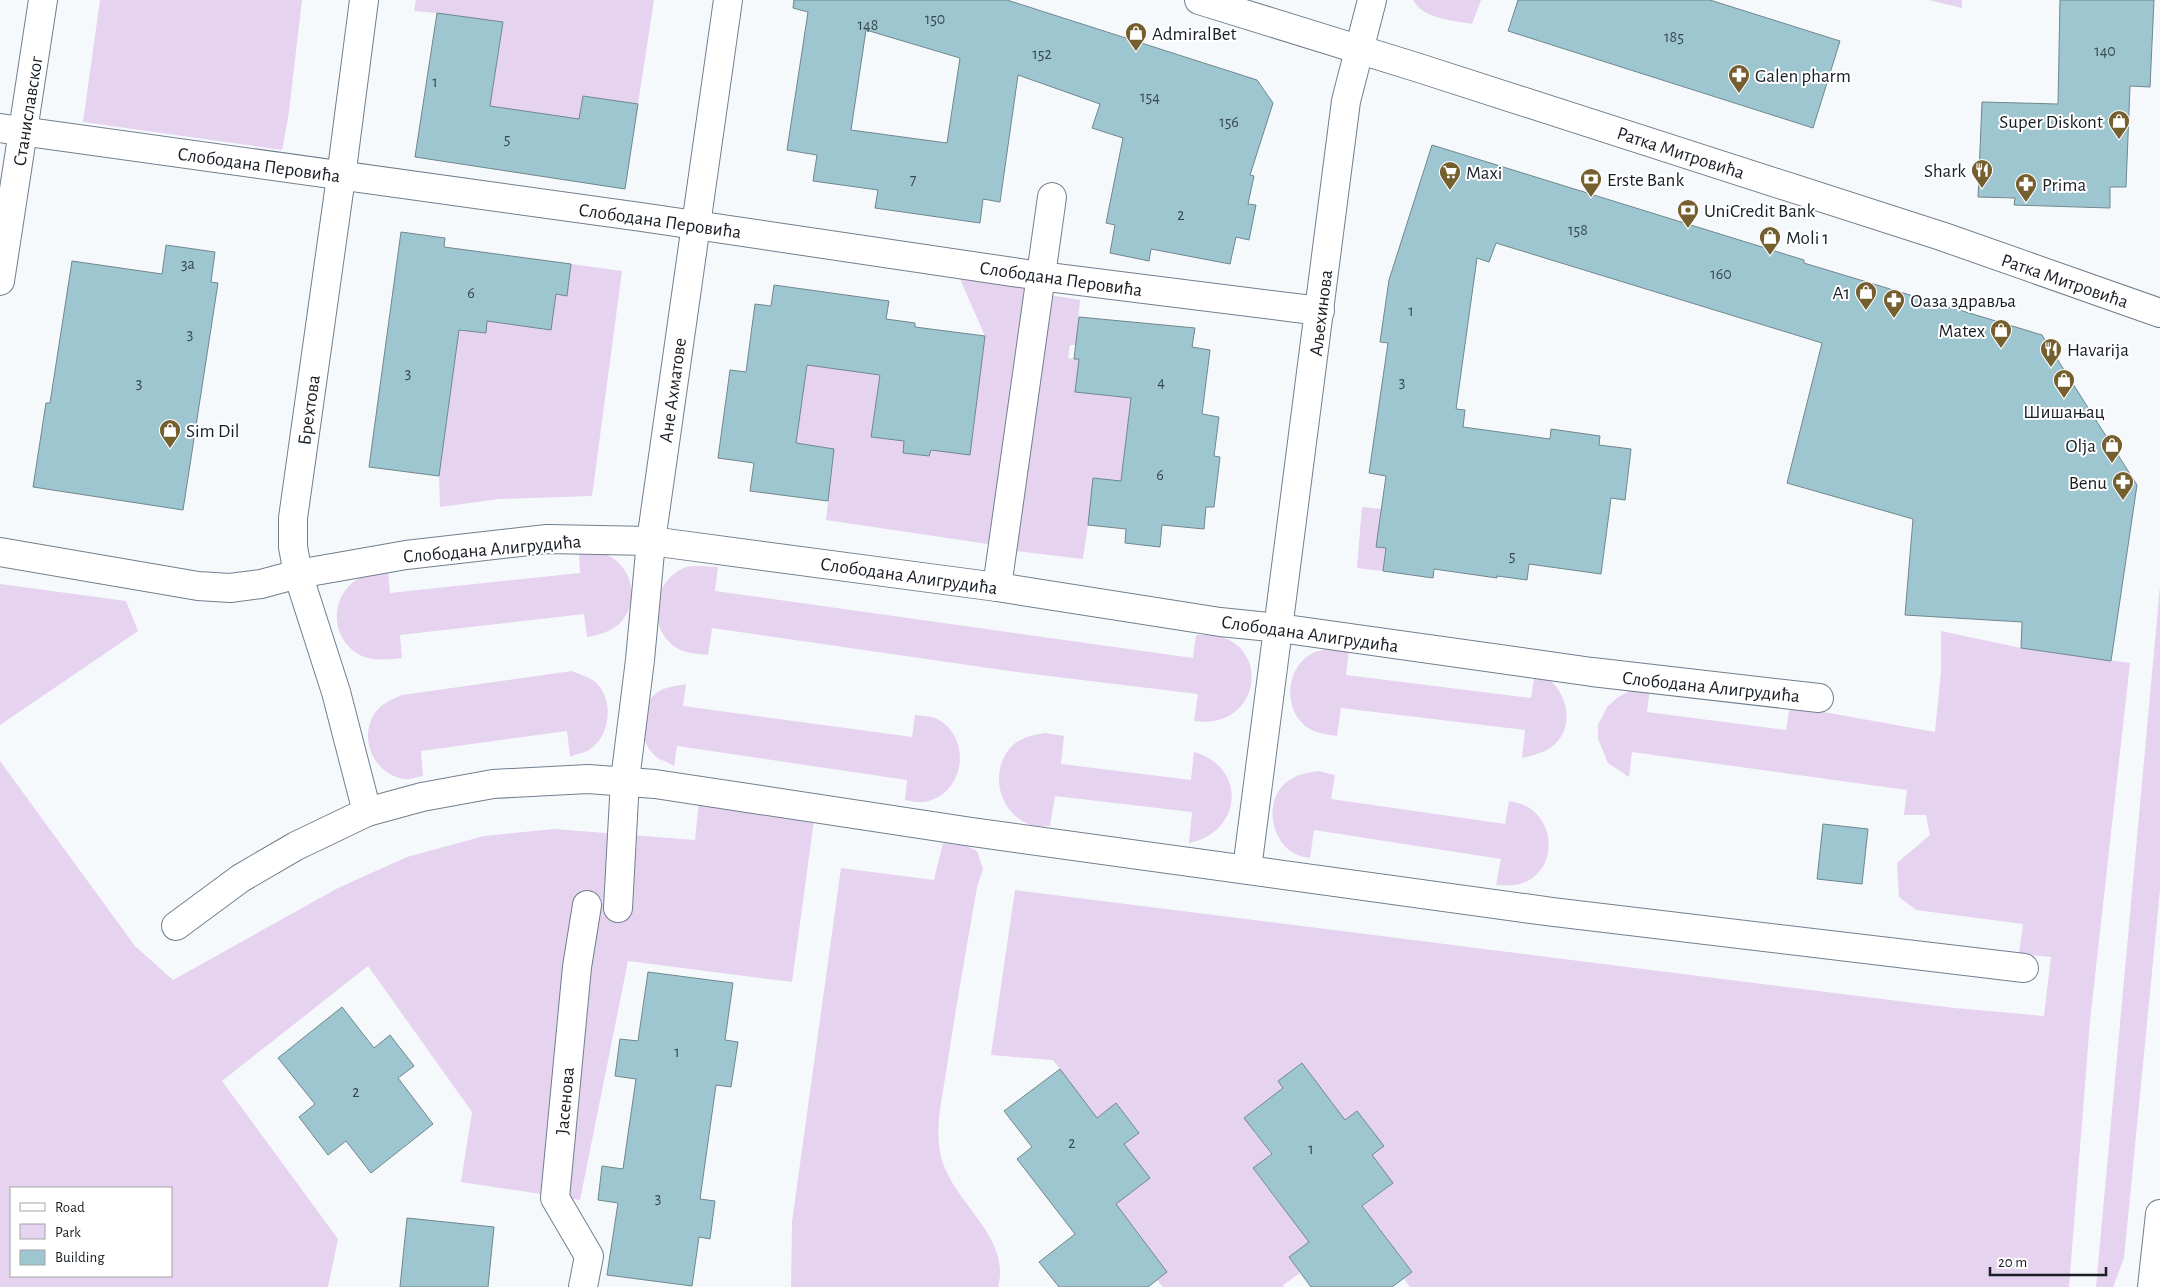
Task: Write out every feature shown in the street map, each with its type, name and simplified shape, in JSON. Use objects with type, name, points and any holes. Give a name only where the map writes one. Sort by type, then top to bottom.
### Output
[{"type":"street","name":"Станиславског","points":[[0,281],[12,129],[43,0]]},
{"type":"street","name":"Брехтова","points":[[364,0],[342,177],[293,518],[293,547],[298,574],[336,692],[367,812]]},
{"type":"street","name":"Ане Ахматове","points":[[625,780],[640,660],[651,541],[728,0]]},
{"type":"street","name":"Ратка Митровића","points":[[1199,0],[1933,233],[2160,313]]},
{"type":"street","name":"Аљехинова","points":[[1247,869],[1346,101],[1372,0]]},
{"type":"street","name":"Слободана Перовића","points":[[12,129],[342,177],[695,225],[1040,276],[1320,311]]},
{"type":"street","points":[[997,586],[1052,197]]},
{"type":"street","name":"Слободана Алигрудића","points":[[0,552],[198,586],[230,588],[261,584],[298,574],[406,555],[547,539],[651,541],[997,586],[1220,622],[1279,628],[1592,672],[1819,698]]},
{"type":"street","points":[[176,926],[241,878],[296,846],[367,812],[422,797],[493,784],[550,780],[625,780],[972,832],[1553,912],[2024,968]]},
{"type":"street","points":[[618,908],[625,780]]},
{"type":"street","name":"Јасенова","points":[[583,1287],[589,1256],[555,1198],[577,967],[587,905]]},
{"type":"street","points":[[2152,1287],[2160,1214]]},
{"type":"green space","points":[[100,0],[302,0],[288,119],[282,150],[83,122]]},
{"type":"green space","points":[[416,0],[654,0],[638,104],[583,96],[579,119],[490,106],[503,22],[414,11]]},
{"type":"green space","points":[[1413,0],[1481,0],[1472,24],[1431,15]]},
{"type":"green space","points":[[1929,0],[1962,0],[1962,8]]},
{"type":"green space","points":[[571,264],[622,271],[592,496],[499,499],[440,507],[439,476],[459,330],[486,333],[487,321],[556,294],[567,296]]},
{"type":"green space","points":[[960,279],[1027,288],[988,544],[826,520],[834,449],[796,443],[807,365],[880,375],[871,437],[904,441],[903,453],[929,456],[931,450],[970,455],[976,411],[970,409],[977,394],[985,336]]},
{"type":"green space","points":[[1050,295],[1080,300],[1076,345],[1070,345],[1068,358],[1079,359],[1075,392],[1116,397],[1119,376],[1133,378],[1121,481],[1088,525],[1083,559],[1015,551]]},
{"type":"green space","points":[[1362,507],[1382,509],[1386,548],[1383,571],[1357,568]]},
{"type":"green space","points":[[579,551],[605,554],[615,559],[628,575],[632,596],[630,606],[619,624],[604,633],[587,637],[584,614],[400,635],[402,658],[381,660],[370,659],[360,655],[351,649],[340,633],[337,613],[343,594],[353,582],[367,575],[388,570],[390,593],[580,573]]},
{"type":"green space","points":[[686,567],[718,567],[715,591],[1193,658],[1196,635],[1220,637],[1227,639],[1241,649],[1249,662],[1252,676],[1250,691],[1242,704],[1231,715],[1214,721],[1194,721],[1198,694],[1024,673],[712,628],[708,655],[686,652],[675,647],[666,638],[660,628],[657,617],[657,605],[665,583],[673,575]]},
{"type":"green space","points":[[0,584],[126,601],[138,631],[0,725]]},
{"type":"green space","points":[[2160,586],[2160,890],[2124,1258],[2113,1287],[2096,1287]]},
{"type":"green space","points":[[1941,631],[2021,648],[2130,663],[2090,1021],[2069,1287],[1410,1287],[1404,1279],[1412,1272],[1379,1245],[1388,1239],[1376,1224],[1362,1235],[1348,1218],[1393,1183],[1372,1155],[1384,1146],[1357,1111],[1337,1126],[1334,1105],[1301,1063],[1278,1081],[1283,1088],[1244,1118],[1271,1154],[1253,1169],[1309,1242],[1289,1257],[1300,1273],[1283,1285],[1284,1287],[1163,1287],[1157,1280],[1167,1272],[1154,1255],[1134,1246],[1143,1239],[1130,1222],[1106,1212],[1124,1144],[1139,1132],[1116,1103],[1097,1118],[1053,1060],[991,1055],[1015,890],[1954,1008],[2044,1016],[2051,957],[2019,954],[2023,924],[1916,910],[1899,897],[1897,863],[1930,835],[1926,815],[1904,815],[1907,790],[1632,752],[1629,777],[1608,763],[1598,739],[1598,725],[1607,707],[1629,691],[1650,688],[1647,712],[1786,730],[1790,706],[1935,732],[1941,672]]},
{"type":"green space","points":[[1329,648],[1349,650],[1346,675],[1531,698],[1535,673],[1552,682],[1558,689],[1567,714],[1564,730],[1551,748],[1522,758],[1525,730],[1341,708],[1337,736],[1309,729],[1301,722],[1292,705],[1290,696],[1293,677],[1303,660],[1313,653]]},
{"type":"green space","points":[[572,671],[594,681],[601,688],[607,707],[608,717],[602,736],[587,751],[570,757],[567,731],[421,751],[423,776],[406,779],[394,776],[386,771],[378,764],[369,747],[369,727],[375,713],[381,706],[402,695]]},
{"type":"green space","points":[[686,684],[683,706],[912,737],[915,715],[935,718],[947,726],[955,737],[959,750],[959,764],[956,777],[949,788],[938,797],[919,802],[905,800],[907,780],[677,746],[674,766],[659,759],[647,746],[642,729],[642,720],[644,711],[653,696],[669,687]]},
{"type":"green space","points":[[1045,733],[1064,736],[1061,764],[1191,780],[1194,752],[1211,760],[1223,771],[1230,785],[1232,799],[1228,814],[1220,827],[1207,837],[1189,843],[1192,812],[1055,796],[1050,826],[1031,825],[1020,820],[1011,812],[1005,802],[999,780],[1000,769],[1010,748],[1017,742]]},
{"type":"green space","points":[[0,761],[135,946],[173,980],[338,888],[407,857],[484,836],[554,829],[695,840],[699,800],[814,820],[792,982],[628,961],[580,1200],[461,1182],[472,1112],[368,966],[222,1081],[338,1239],[328,1287],[0,1287]]},
{"type":"green space","points":[[1318,771],[1335,775],[1331,799],[1505,824],[1509,801],[1524,805],[1543,822],[1547,832],[1549,842],[1545,863],[1539,872],[1523,883],[1496,885],[1501,859],[1314,830],[1310,858],[1297,855],[1286,848],[1275,829],[1273,808],[1275,798],[1280,788],[1288,781],[1302,774]]},
{"type":"green space","points":[[943,843],[966,846],[977,851],[983,869],[977,887],[942,1098],[938,1131],[940,1152],[946,1170],[955,1187],[978,1218],[996,1251],[1000,1268],[998,1287],[791,1287],[792,1222],[841,868],[934,880]]},
{"type":"building","points":[[794,0],[1007,0],[1257,80],[1273,103],[1250,175],[1254,176],[1248,204],[1256,205],[1249,240],[1236,237],[1230,264],[1151,249],[1149,261],[1110,253],[1115,225],[1106,223],[1123,138],[1092,128],[1100,104],[1018,75],[1000,202],[983,199],[980,223],[875,208],[878,190],[813,181],[817,155],[787,150],[808,12],[793,8]],"holes":[[[866,30],[960,58],[947,143],[851,130]]]},
{"type":"building","points":[[1518,0],[1710,0],[1840,41],[1813,128],[1508,31]]},
{"type":"building","points":[[2060,0],[2154,0],[2150,87],[2130,86],[2126,187],[2110,187],[2110,208],[2014,205],[2015,198],[1978,197],[1982,102],[2058,104]]},
{"type":"building","points":[[437,13],[503,22],[490,106],[579,119],[583,96],[638,104],[625,189],[415,157]]},
{"type":"building","points":[[1432,145],[1804,260],[1804,263],[2042,335],[2137,485],[2111,661],[2021,648],[2022,622],[1905,615],[1913,519],[1787,483],[1822,343],[1496,243],[1489,262],[1477,258],[1456,409],[1465,410],[1463,427],[1550,439],[1551,429],[1600,436],[1599,445],[1631,449],[1625,500],[1611,498],[1601,574],[1529,564],[1527,580],[1497,576],[1497,578],[1434,569],[1433,578],[1383,571],[1386,548],[1376,547],[1386,476],[1369,473],[1388,343],[1380,342],[1389,280]]},
{"type":"building","points":[[401,232],[445,238],[444,247],[571,264],[567,296],[556,294],[551,330],[487,321],[486,333],[459,330],[439,476],[369,467]]},
{"type":"building","points":[[166,245],[215,252],[211,282],[218,283],[183,510],[33,487],[46,403],[50,403],[72,261],[162,274]]},
{"type":"building","points":[[774,285],[889,301],[886,319],[915,323],[915,327],[985,336],[970,455],[931,450],[929,456],[903,453],[904,441],[871,437],[880,375],[807,365],[796,443],[834,449],[828,501],[750,491],[754,463],[718,458],[730,370],[746,372],[755,304],[771,306]]},
{"type":"building","points":[[1079,317],[1195,328],[1192,347],[1210,350],[1202,414],[1219,417],[1214,456],[1220,457],[1214,507],[1206,507],[1204,529],[1162,525],[1160,547],[1125,543],[1126,529],[1088,525],[1093,478],[1121,481],[1131,398],[1075,392],[1079,359],[1074,359]]},
{"type":"building","points":[[1823,824],[1868,829],[1862,884],[1817,879]]},
{"type":"building","points":[[648,972],[733,983],[725,1040],[738,1042],[731,1087],[716,1085],[700,1199],[715,1201],[710,1239],[699,1237],[692,1286],[607,1275],[618,1203],[598,1200],[602,1166],[623,1169],[636,1079],[615,1076],[620,1039],[638,1041]]},
{"type":"building","points":[[342,1007],[374,1048],[390,1035],[414,1066],[398,1078],[433,1124],[371,1173],[346,1141],[328,1155],[299,1117],[315,1104],[278,1058]]},
{"type":"building","points":[[1302,1063],[1345,1120],[1357,1111],[1384,1146],[1372,1155],[1393,1183],[1362,1206],[1412,1272],[1392,1287],[1311,1287],[1289,1257],[1309,1242],[1253,1168],[1272,1154],[1244,1118],[1283,1088],[1278,1081]]},
{"type":"building","points":[[1060,1069],[1097,1118],[1116,1103],[1139,1133],[1124,1144],[1150,1178],[1116,1204],[1167,1272],[1148,1287],[1059,1287],[1039,1262],[1075,1234],[1017,1159],[1032,1147],[1004,1111]]},
{"type":"building","points":[[407,1218],[494,1227],[488,1287],[400,1287]]},
{"type":"place","name":"AdmiralBet","points":[[1136,52]]},
{"type":"place","name":"Galen pharm","points":[[1739,94]]},
{"type":"place","name":"Super Diskont","points":[[2119,140]]},
{"type":"place","name":"Shark","points":[[1982,189]]},
{"type":"place","name":"Maxi","points":[[1450,191]]},
{"type":"place","name":"Erste Bank","points":[[1591,198]]},
{"type":"place","name":"Prima","points":[[2026,203]]},
{"type":"place","name":"UniCredit Bank","points":[[1688,229]]},
{"type":"place","name":"Moli 1","points":[[1770,256]]},
{"type":"place","name":"A1","points":[[1866,311]]},
{"type":"place","name":"Оаза здравља","points":[[1894,319]]},
{"type":"place","name":"Matex","points":[[2001,349]]},
{"type":"place","name":"Havarija","points":[[2051,368]]},
{"type":"place","name":"Шишањац","points":[[2064,399]]},
{"type":"place","name":"Sim Dil","points":[[170,449]]},
{"type":"place","name":"Olja","points":[[2112,464]]},
{"type":"place","name":"Benu","points":[[2123,501]]}]
